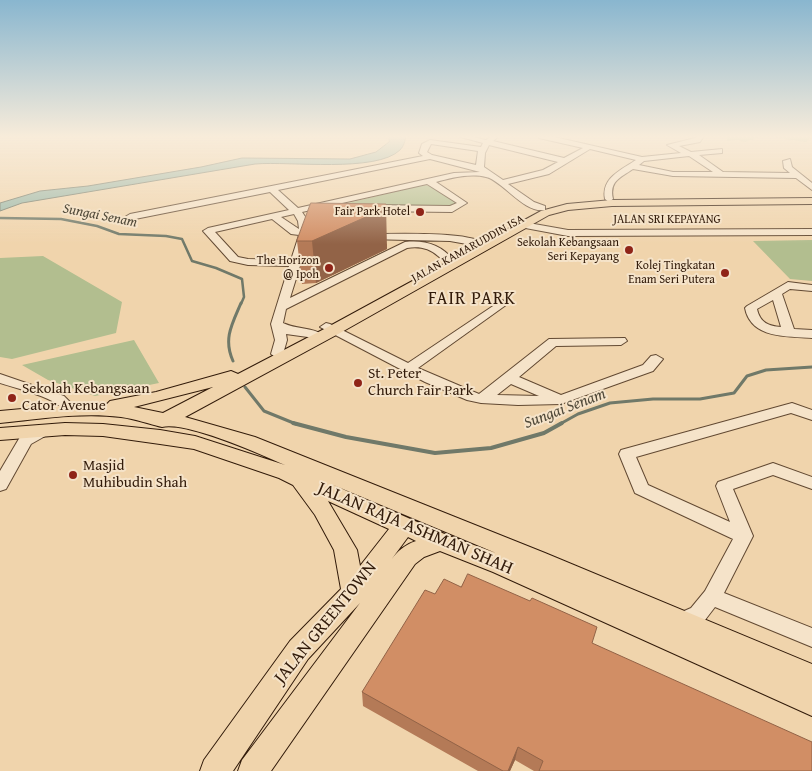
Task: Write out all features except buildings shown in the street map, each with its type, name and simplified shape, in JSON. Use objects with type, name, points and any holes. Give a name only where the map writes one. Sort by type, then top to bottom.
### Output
[{"type":"main road","name":"JALAN KAMARUDDIN ISA","points":[[159,420],[519,224],[547,206],[609,199],[812,200]]},
{"type":"main road","points":[[594,204],[609,199]]},
{"type":"main road","name":"JALAN KAMARUDDIN ISA","points":[[235,378],[276,354],[325,330],[478,243],[545,213],[567,207],[594,204],[812,200]]},
{"type":"main road","points":[[547,206],[567,207]]},
{"type":"main road","points":[[80,410],[133,403],[235,378]]},
{"type":"main road","points":[[192,424],[235,378]]},
{"type":"main road","name":"JALAN RAJA ASHMAN SHAH","points":[[0,417],[80,410],[121,411],[159,420],[192,424],[248,442],[538,560],[812,677]]},
{"type":"main road","points":[[65,429],[159,420],[166,430],[186,434],[250,455],[279,470]]},
{"type":"main road","name":"JALAN RAJA ASHMAN SHAH","points":[[0,434],[65,429],[111,431],[195,443],[279,470],[812,702]]},
{"type":"main road","points":[[301,481],[322,510],[345,550],[354,592]]},
{"type":"main road","points":[[404,526],[426,528],[498,555],[538,560]]},
{"type":"main road","name":"JALAN GREENTOWN","points":[[215,771],[298,650],[354,592],[404,526]]},
{"type":"main road","name":"JALAN GREENTOWN","points":[[253,771],[406,557],[416,550],[441,542]]},
{"type":"street","points":[[130,217],[354,172]]},
{"type":"street","points":[[486,172],[534,206],[547,206]]},
{"type":"street","points":[[503,183],[543,172]]},
{"type":"street","points":[[609,199],[607,189],[611,181],[623,172]]},
{"type":"street","points":[[662,172],[723,176],[799,176]]},
{"type":"street","points":[[719,172],[723,176]]},
{"type":"street","points":[[793,172],[812,187]]},
{"type":"street","points":[[295,263],[248,262],[234,258],[208,231],[429,181],[454,176],[489,174]]},
{"type":"street","points":[[316,207],[452,209],[463,203],[429,181]]},
{"type":"street","points":[[272,188],[296,211],[303,221],[307,235],[295,263],[281,307],[277,324],[282,340],[276,354]]},
{"type":"street","points":[[274,216],[294,232],[307,235]]},
{"type":"street","name":"JALAN SRI KEPAYANG","points":[[519,224],[568,233],[812,232]]},
{"type":"street","points":[[362,237],[450,238],[478,243]]},
{"type":"street","points":[[281,307],[405,245],[416,243],[430,246],[439,250],[448,260]]},
{"type":"street","points":[[812,288],[788,286],[750,308],[756,323],[766,330],[812,334]]},
{"type":"street","points":[[776,293],[789,332]]},
{"type":"street","points":[[410,367],[502,303]]},
{"type":"street","points":[[277,324],[290,331],[325,330],[410,367],[472,397],[482,399],[518,401],[561,400],[648,368],[656,359]]},
{"type":"street","points":[[482,399],[552,342],[621,341]]},
{"type":"street","points":[[0,378],[80,410]]},
{"type":"street","points":[[509,378],[561,400]]},
{"type":"street","points":[[744,536],[641,489],[627,454],[792,408],[812,415]]},
{"type":"street","points":[[0,485],[25,441],[42,431]]},
{"type":"street","points":[[682,621],[698,614],[712,597],[744,536],[724,486],[773,469],[812,484]]},
{"type":"street","points":[[712,597],[812,638]]},
{"type":"green space","points":[[423,185],[432,186],[456,203],[449,207],[348,206],[344,204]]},
{"type":"green space","points":[[812,240],[812,281],[790,279],[753,241]]},
{"type":"green space","points":[[43,256],[122,302],[116,333],[12,359],[0,357],[0,258]]},
{"type":"green space","points":[[134,340],[159,383],[95,396],[48,380],[22,365]]},
{"type":"shaded area","points":[[171,172],[207,172],[22,203],[0,211],[0,203],[40,191],[88,186]]},
{"type":"waterway","name":"Sungai Senam","points":[[0,218],[61,219],[97,226],[119,234],[166,236],[182,239],[192,261],[216,268],[242,279],[244,297],[241,304]]},
{"type":"waterway","name":"Sungai Senam","points":[[233,361],[230,353],[229,339],[232,325],[241,303]]},
{"type":"waterway","name":"Sungai Senam","points":[[560,424],[578,414],[610,403],[653,399],[700,399],[734,393],[747,376],[766,370],[812,367]]},
{"type":"waterway","name":"Sungai Senam","points":[[245,387],[264,411],[295,423]]},
{"type":"waterway","name":"Sungai Senam","points":[[295,423],[346,437],[435,453],[491,448],[544,433],[562,423]]},
{"type":"place","name":"Fair Park Hotel","points":[[420,212]]},
{"type":"place","name":"Sekolah Kebangsaan Seri Kepayang","points":[[629,250]]},
{"type":"place","name":"The Horizon @ Ipoh","points":[[329,268]]},
{"type":"place","name":"Kolej Tingkatan Enam Seri Putera","points":[[725,273]]},
{"type":"place","name":"St. Peter Church Fair Park","points":[[358,383]]},
{"type":"place","name":"Sekolah Kebangsaan Cator Avenue","points":[[12,398]]},
{"type":"place","name":"Masjid Muhibudin Shah","points":[[73,475]]},
{"type":"district","name":"FAIR PARK","points":[[472,299]]}]
